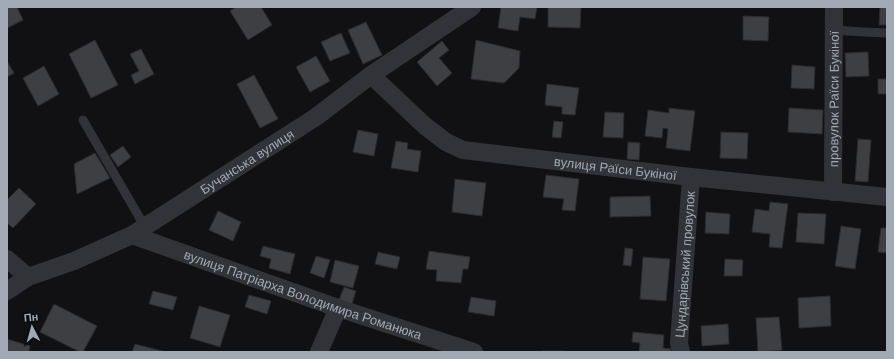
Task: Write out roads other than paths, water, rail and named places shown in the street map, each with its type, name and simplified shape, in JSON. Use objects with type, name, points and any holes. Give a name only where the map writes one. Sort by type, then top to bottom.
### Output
[{"type":"street","name":"Бучанська вулиця","points":[[7,291],[28,278],[74,260],[139,231],[316,117],[371,75],[472,7]]},
{"type":"street","name":"провулок Раїси Букіної","points":[[833,192],[834,7]]},
{"type":"street","name":"вулиця Раїси Букіної","points":[[371,75],[425,126],[446,142],[463,150],[691,177],[887,197]]},
{"type":"street","name":"Цундарівський провулок","points":[[680,352],[679,343],[691,177]]},
{"type":"street","name":"вулиця Патріарха Володимира Романюка","points":[[139,231],[338,308],[474,352]]},
{"type":"street","points":[[7,259],[28,278]]},
{"type":"street","points":[[319,352],[338,308]]},
{"type":"lane","points":[[833,30],[887,33]]},
{"type":"lane","points":[[83,120],[139,231]]}]
